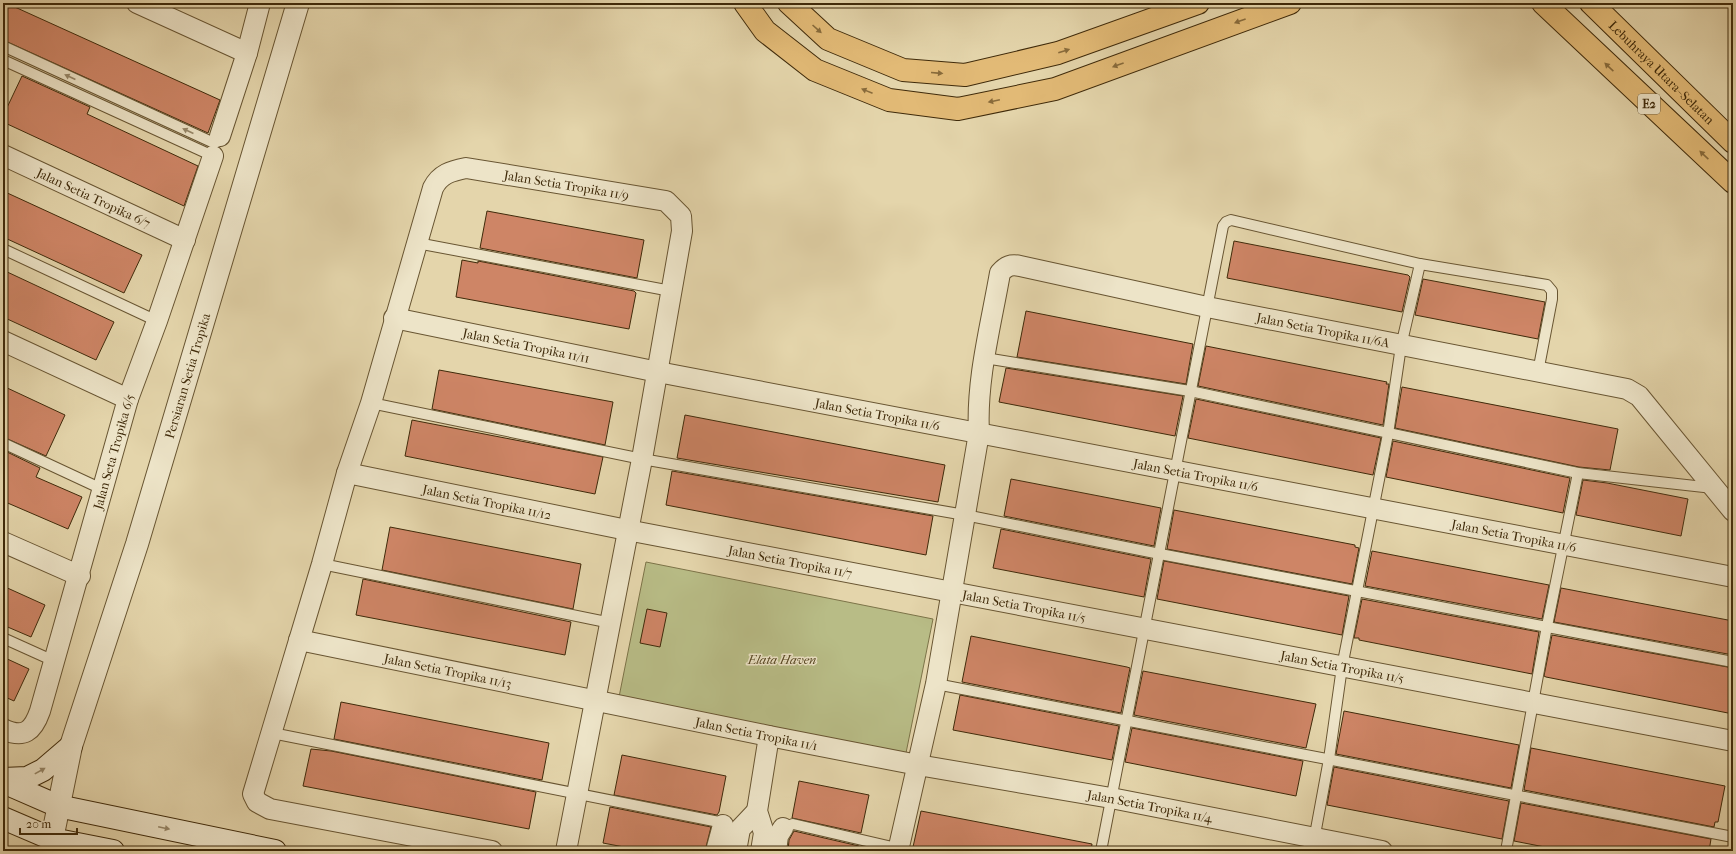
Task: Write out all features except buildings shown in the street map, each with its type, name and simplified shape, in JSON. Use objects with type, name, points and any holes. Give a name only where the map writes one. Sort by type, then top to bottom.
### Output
[{"type":"highway","points":[[745,3],[765,31],[815,70],[889,100],[958,109],[1055,88],[1290,3]]},
{"type":"highway","points":[[788,3],[828,39],[903,70],[965,75],[1058,53],[1198,3]]},
{"type":"highway","points":[[1532,3],[1566,26]]},
{"type":"highway","name":"E2","points":[[1543,3],[1733,182]]},
{"type":"highway","name":"Lebuhraya Utara–Selatan","points":[[1591,3],[1733,142]]},
{"type":"street","points":[[137,3],[247,53]]},
{"type":"street","points":[[220,136],[247,53],[260,3]]},
{"type":"street","name":"Persiaran Setia Tropika","points":[[52,839],[70,746],[137,544],[298,3]]},
{"type":"street","name":"Jalan Setia Tropika 6/7","points":[[3,155],[185,240]]},
{"type":"street","name":"Jalan Seta Tropika 6/5","points":[[6,731],[19,734],[29,730],[36,720],[80,576],[128,399],[157,321],[213,156]]},
{"type":"street","name":"Jalan Setia Tropika 11/9","points":[[417,243],[436,181],[451,171],[466,168],[666,201],[681,216],[682,231],[671,291]]},
{"type":"street","points":[[417,243],[394,318],[371,403],[347,473],[322,564],[253,794],[257,802],[270,809],[492,851]]},
{"type":"street","name":"Jalan Setia Tropika 11/6A","points":[[985,358],[1000,273],[1005,267],[1012,264],[1207,307],[1627,389],[1639,396],[1715,488]]},
{"type":"street","points":[[566,851],[611,623],[627,530],[642,459],[671,291]]},
{"type":"street","name":"Jalan Setia Tropika 11/11","points":[[394,318],[658,372]]},
{"type":"street","points":[[3,341],[128,399]]},
{"type":"street","points":[[902,850],[918,765],[936,684],[979,433],[978,412],[985,358]]},
{"type":"street","name":"Jalan Setia Tropika 11/6","points":[[658,372],[1372,508],[1563,546],[1733,577]]},
{"type":"street","name":"Jalan Setia Tropika 11/12","points":[[347,473],[627,530]]},
{"type":"street","points":[[1715,488],[1733,511]]},
{"type":"street","name":"Jalan Setia Tropika 11/7","points":[[627,530],[952,593]]},
{"type":"street","points":[[3,542],[80,576]]},
{"type":"street","name":"Jalan Setia Tropika 11/5","points":[[952,593],[1145,628],[1532,704],[1733,741]]},
{"type":"street","name":"Jalan Setia Tropika 11/13","points":[[299,640],[596,700]]},
{"type":"street","name":"Jalan Setia Tropika 11/1","points":[[596,700],[918,765]]},
{"type":"street","points":[[761,851],[764,833],[757,811],[769,736]]},
{"type":"street","points":[[3,781],[27,778],[42,770],[70,746]]},
{"type":"street","name":"Jalan Setia Tropika 11/4","points":[[918,765],[1111,798],[1313,844],[1382,851]]},
{"type":"street","points":[[3,781],[58,806],[275,851]]},
{"type":"street","points":[[736,851],[740,829],[757,811]]},
{"type":"street","points":[[3,818],[52,839],[113,851]]},
{"type":"street","points":[[716,851],[723,825]]},
{"type":"street","points":[[776,851],[778,836],[783,828]]},
{"type":"lane","points":[[3,46],[214,143],[219,141],[220,136]]},
{"type":"lane","points":[[3,60],[213,156]]},
{"type":"lane","points":[[1101,851],[1160,554],[1190,391],[1223,226],[1226,222],[1231,220],[1420,264],[1547,285],[1552,291],[1552,299],[1538,372]]},
{"type":"lane","points":[[417,243],[671,291]]},
{"type":"lane","points":[[3,249],[157,321]]},
{"type":"lane","points":[[1313,844],[1329,759],[1342,667],[1372,508],[1388,434],[1401,346],[1420,264]]},
{"type":"lane","points":[[985,358],[1190,391],[1578,473],[1715,488]]},
{"type":"lane","points":[[371,403],[642,459],[965,514],[1160,554],[1733,662]]},
{"type":"lane","points":[[3,443],[104,490]]},
{"type":"lane","points":[[1506,851],[1532,704],[1578,473]]},
{"type":"lane","points":[[322,564],[611,623]]},
{"type":"lane","points":[[3,638],[54,661]]},
{"type":"lane","points":[[936,684],[1733,836]]},
{"type":"lane","points":[[272,733],[577,795],[719,822],[723,825]]},
{"type":"lane","points":[[783,828],[793,824],[902,850]]},
{"type":"green space","name":"Elata Haven","points":[[646,562],[933,619],[906,753],[619,697]]}]
